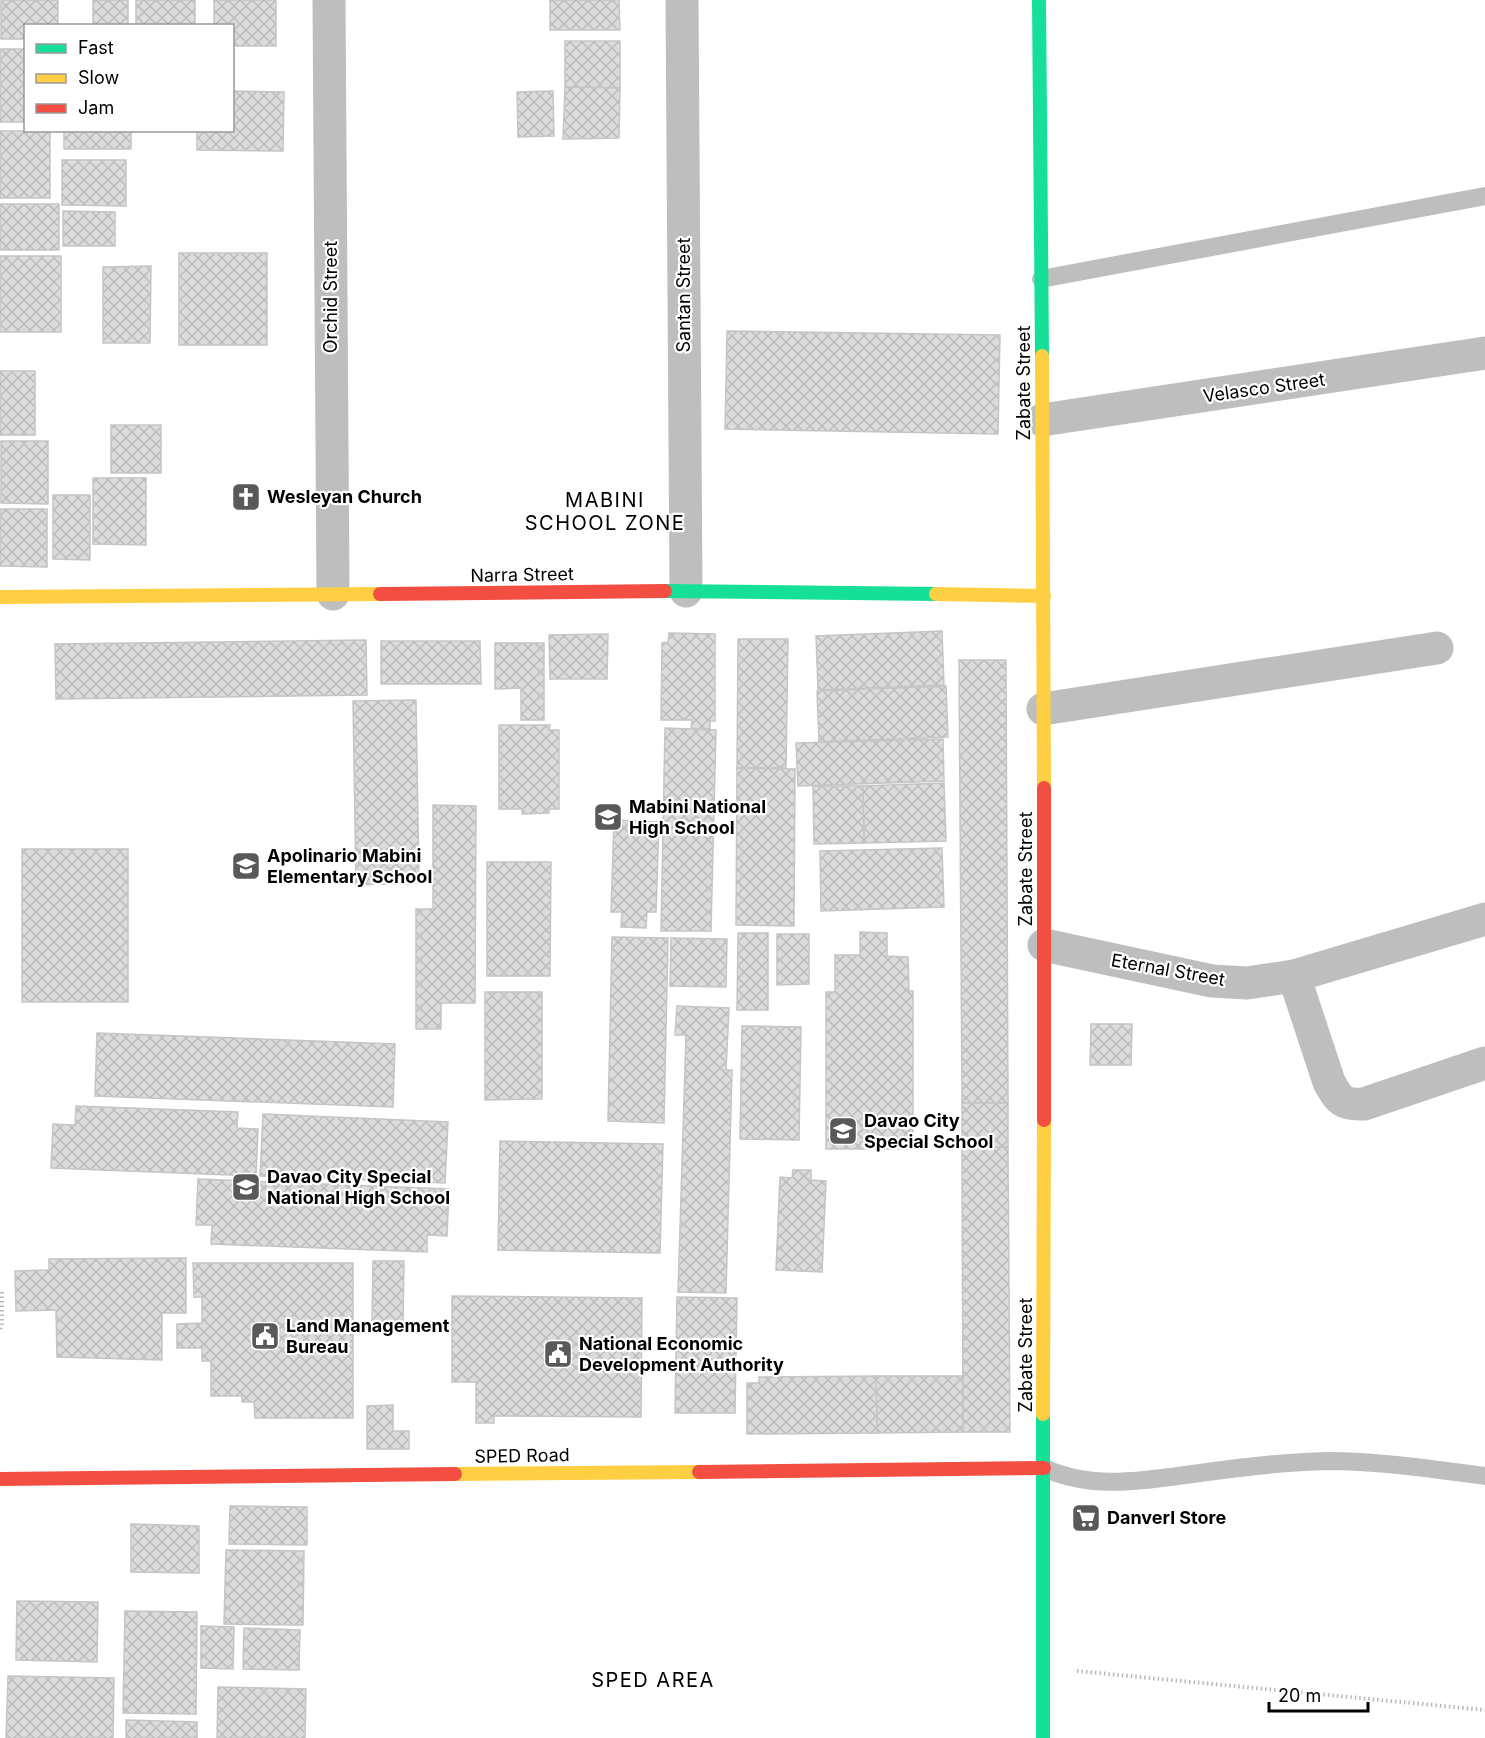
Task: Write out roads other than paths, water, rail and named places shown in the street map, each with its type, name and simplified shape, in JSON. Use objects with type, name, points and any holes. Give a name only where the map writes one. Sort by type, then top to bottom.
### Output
[{"type":"street","name":"Orchid Street","points":[[329,0],[333,594]]},
{"type":"street","name":"Santan Street","points":[[682,0],[686,591]]},
{"type":"street","name":"Zabate Street","points":[[1043,1738],[1044,596],[1041,279],[1045,1]]},
{"type":"street","name":"Velasco Street","points":[[1042,420],[1485,353]]},
{"type":"street","name":"Narra Street","points":[[0,597],[686,591],[1044,596]]},
{"type":"street","points":[[1044,709],[1437,648]]},
{"type":"street","name":"Eternal Street","points":[[1044,945],[1212,981],[1247,983],[1294,976],[1485,919]]},
{"type":"street","points":[[1294,976],[1329,1082],[1338,1098],[1349,1104],[1364,1104],[1485,1063]]},
{"type":"street","name":"SPED Road","points":[[0,1479],[1044,1468]]},
{"type":"lane","points":[[1041,279],[1485,196]]},
{"type":"lane","points":[[1044,1468],[1079,1481],[1095,1483],[1139,1481],[1268,1464],[1327,1461],[1386,1463],[1485,1476]]},
{"type":"place","name":"Wesleyan Church","points":[[246,497]]},
{"type":"place","name":"Mabini National High School","points":[[608,817]]},
{"type":"place","name":"Apolinario Mabini Elementary School","points":[[246,866]]},
{"type":"place","name":"Davao City Special School","points":[[843,1131]]},
{"type":"place","name":"Davao City Special National High School","points":[[246,1187]]},
{"type":"place","name":"Land Management Bureau","points":[[265,1336]]},
{"type":"place","name":"National Economic Development Authority","points":[[558,1354]]},
{"type":"place","name":"Danverl Store","points":[[1086,1518]]},
{"type":"district","name":"MABINI SCHOOL ZONE","points":[[605,512]]},
{"type":"district","name":"SPED AREA","points":[[653,1680]]}]
